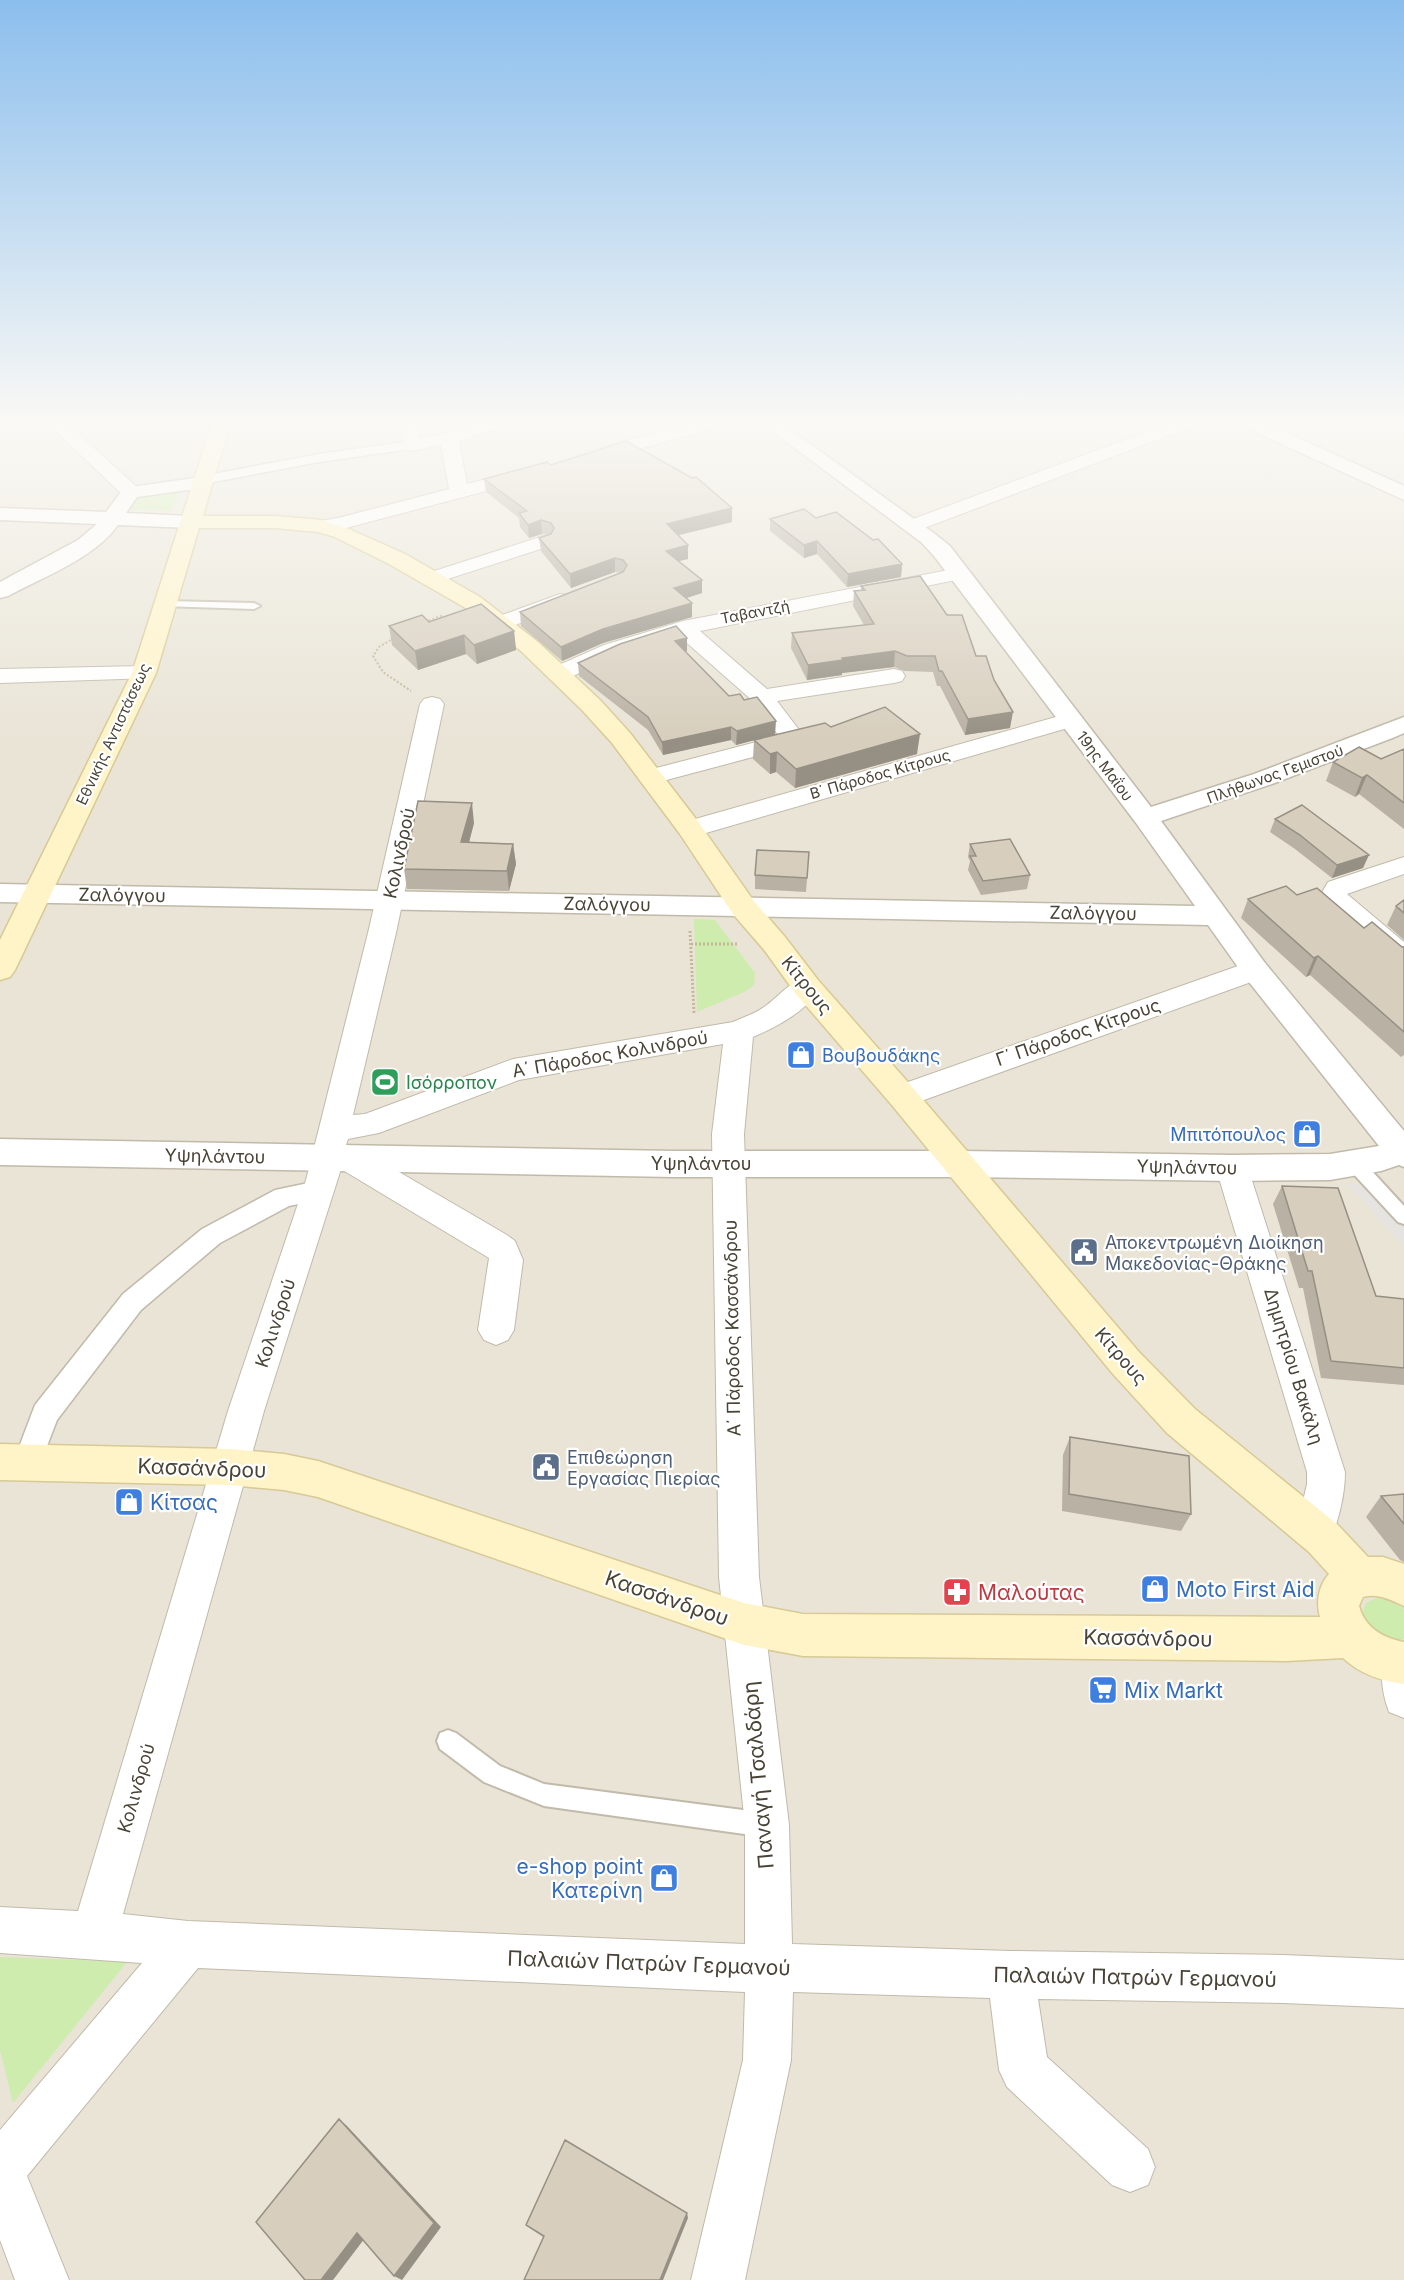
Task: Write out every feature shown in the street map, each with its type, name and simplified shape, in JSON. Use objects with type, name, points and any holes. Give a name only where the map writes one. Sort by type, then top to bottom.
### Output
[{"type":"main road","name":"Εθνικής Αντιστάσεως","points":[[0,970],[144,673],[189,526]]},
{"type":"main road","name":"Κίτρους","points":[[322,526],[363,542],[472,602],[502,623],[558,674],[621,738],[690,829],[743,907],[775,944],[807,987],[902,1096],[1126,1363],[1180,1421],[1315,1531],[1359,1577]]},
{"type":"main road","name":"Κασσάνδρου","points":[[14,1463],[230,1467],[284,1472],[318,1479],[744,1624],[803,1635],[1286,1640],[1350,1637]]},
{"type":"main road","points":[[1403,1675],[1386,1662],[1370,1655],[1350,1637],[1339,1615],[1340,1594],[1348,1583],[1359,1577],[1372,1575],[1404,1586]]},
{"type":"street","points":[[0,591],[86,545],[101,534],[106,526]]},
{"type":"street","name":"19ης Μαΐου","points":[[912,526],[942,551],[1144,817],[1255,970],[1402,1153]]},
{"type":"street","points":[[432,578],[543,542]]},
{"type":"street","name":"Ταβαντζή","points":[[558,674],[612,650],[682,628],[958,574]]},
{"type":"street","points":[[502,623],[581,592]]},
{"type":"street","points":[[650,777],[805,737],[682,628]]},
{"type":"street","points":[[0,676],[144,673]]},
{"type":"street","points":[[762,697],[894,676]]},
{"type":"street","name":"Κολινδρού","points":[[94,1935],[230,1467],[332,1159],[432,704]]},
{"type":"street","name":"Β΄ Πάροδος Κίτρους","points":[[690,829],[1070,720]]},
{"type":"street","name":"Πλήθωνος Γεμιστού","points":[[1144,817],[1180,808],[1309,763],[1404,724]]},
{"type":"street","points":[[1404,865],[1337,888],[1334,894],[1335,900],[1404,957]]},
{"type":"street","name":"Ζαλόγγου","points":[[0,892],[1215,916]]},
{"type":"street","name":"Γ΄ Πάροδος Κίτρους","points":[[902,1096],[1255,970]]},
{"type":"street","name":"Α΄ Πάροδος Κολινδρού","points":[[332,1159],[368,1125],[513,1070],[739,1031],[773,1016],[807,987]]},
{"type":"street","name":"Α΄ Πάροδος Κασσάνδρου","points":[[739,1031],[728,1134],[738,1577],[744,1624]]},
{"type":"street","name":"Υψηλάντου","points":[[0,1152],[674,1164],[959,1164],[1232,1168],[1330,1167],[1402,1153]]},
{"type":"street","points":[[14,1463],[45,1414],[132,1302],[211,1236],[284,1197],[332,1159],[495,1244],[503,1251],[506,1260],[496,1330]]},
{"type":"street","name":"Δημητρίου Βακάλη","points":[[1232,1168],[1326,1472],[1326,1485],[1315,1531]]},
{"type":"street","name":"Παναγή Τσαλδάρη","points":[[718,2280],[767,2060],[769,2005],[767,1825],[744,1624]]},
{"type":"street","name":"Παλαιών Πατρών Γερμανού","points":[[0,1930],[94,1935],[188,1944],[767,1969],[816,1968],[1404,1984]]},
{"type":"street","points":[[42,2280],[0,2171],[188,1944]]},
{"type":"street","points":[[1011,1975],[1024,2070],[1130,2167]]},
{"type":"lane","points":[[165,604],[254,606]]},
{"type":"lane","points":[[1354,1163],[1404,1217]]},
{"type":"lane","points":[[448,1741],[492,1774],[544,1795],[767,1825]]},
{"type":"path","points":[[424,622],[472,602]]},
{"type":"path","points":[[396,636],[379,648],[373,656],[374,661],[398,684],[432,704]]},
{"type":"path","points":[[689,906],[696,1038]]},
{"type":"path","points":[[691,944],[775,944]]},
{"type":"shaded area","points":[[0,526],[1404,526],[1404,2280],[0,2280]]},
{"type":"shaded area","points":[[1348,1184],[1377,1185],[1404,1211],[1404,1246]]},
{"type":"green space","points":[[694,919],[715,920],[755,973],[754,985],[744,992],[697,1012]]},
{"type":"green space","points":[[1379,1597],[1395,1601],[1404,1609],[1404,1639],[1386,1641],[1365,1620],[1366,1603]]},
{"type":"green space","points":[[0,1957],[127,1962],[13,2103],[0,2050]]},
{"type":"building","points":[[553,526],[669,526],[688,545],[666,551],[702,580],[674,588],[692,603],[603,629],[561,647],[520,612],[623,572],[627,565],[623,560],[615,558],[570,574],[539,538],[551,534]]},
{"type":"building","points":[[780,526],[855,526],[873,540],[878,539],[902,564],[848,574],[817,541],[804,545]]},
{"type":"building","points":[[920,576],[947,615],[962,615],[976,656],[986,656],[994,680],[1013,712],[968,719],[942,671],[939,671],[935,656],[907,656],[895,651],[808,665],[792,633],[874,624],[854,591],[865,590],[861,586]]},
{"type":"building","points":[[481,604],[514,631],[474,645],[464,635],[415,651],[389,626],[422,615],[429,622]]},
{"type":"building","points":[[676,626],[687,638],[675,641],[729,696],[740,694],[744,700],[757,697],[776,721],[737,731],[731,727],[662,742],[648,717],[578,663],[620,644]]},
{"type":"building","points":[[885,707],[920,734],[796,769],[777,752],[770,754],[754,740],[825,723],[831,727]]},
{"type":"building","points":[[1359,747],[1381,759],[1404,749],[1404,803],[1367,775],[1362,778],[1333,762]]},
{"type":"building","points":[[418,801],[472,803],[461,842],[513,844],[507,871],[404,869]]},
{"type":"building","points":[[1302,805],[1369,855],[1337,865],[1300,835],[1275,819]]},
{"type":"building","points":[[1010,839],[1030,875],[983,881],[970,856],[976,856],[970,844]]},
{"type":"building","points":[[757,850],[809,852],[807,878],[755,875]]},
{"type":"building","points":[[1286,886],[1297,895],[1317,888],[1364,928],[1372,922],[1404,947],[1404,1032],[1318,956],[1314,958],[1248,899]]},
{"type":"building","points":[[1404,900],[1404,913],[1396,906]]},
{"type":"building","points":[[1282,1186],[1338,1188],[1376,1296],[1404,1299],[1404,1368],[1331,1361],[1312,1271],[1308,1271]]},
{"type":"building","points":[[1070,1437],[1189,1456],[1191,1514],[1069,1494]]},
{"type":"building","points":[[1404,1494],[1404,1524],[1381,1496]]},
{"type":"building","points":[[339,2119],[434,2223],[394,2276],[357,2233],[321,2280],[305,2280],[256,2222]]},
{"type":"building","points":[[565,2140],[687,2213],[660,2280],[524,2280],[544,2236],[526,2225]]},
{"type":"place","name":"Βουβουδάκης","points":[[801,1055]]},
{"type":"place","name":"Ισόρροπον","points":[[385,1082]]},
{"type":"place","name":"Μπιτόπουλος","points":[[1307,1134]]},
{"type":"place","name":"Αποκεντρωμένη Διοίκηση Μακεδονίας-Θράκης","points":[[1084,1252]]},
{"type":"place","name":"Επιθεώρηση Εργασίας Πιερίας","points":[[546,1467]]},
{"type":"place","name":"Κίτσας","points":[[129,1502]]},
{"type":"place","name":"Moto First Aid","points":[[1155,1589]]},
{"type":"place","name":"Μαλούτας","points":[[957,1592]]},
{"type":"place","name":"Mix Markt","points":[[1103,1690]]},
{"type":"place","name":"e-shop point Κατερίνη","points":[[664,1878]]}]
